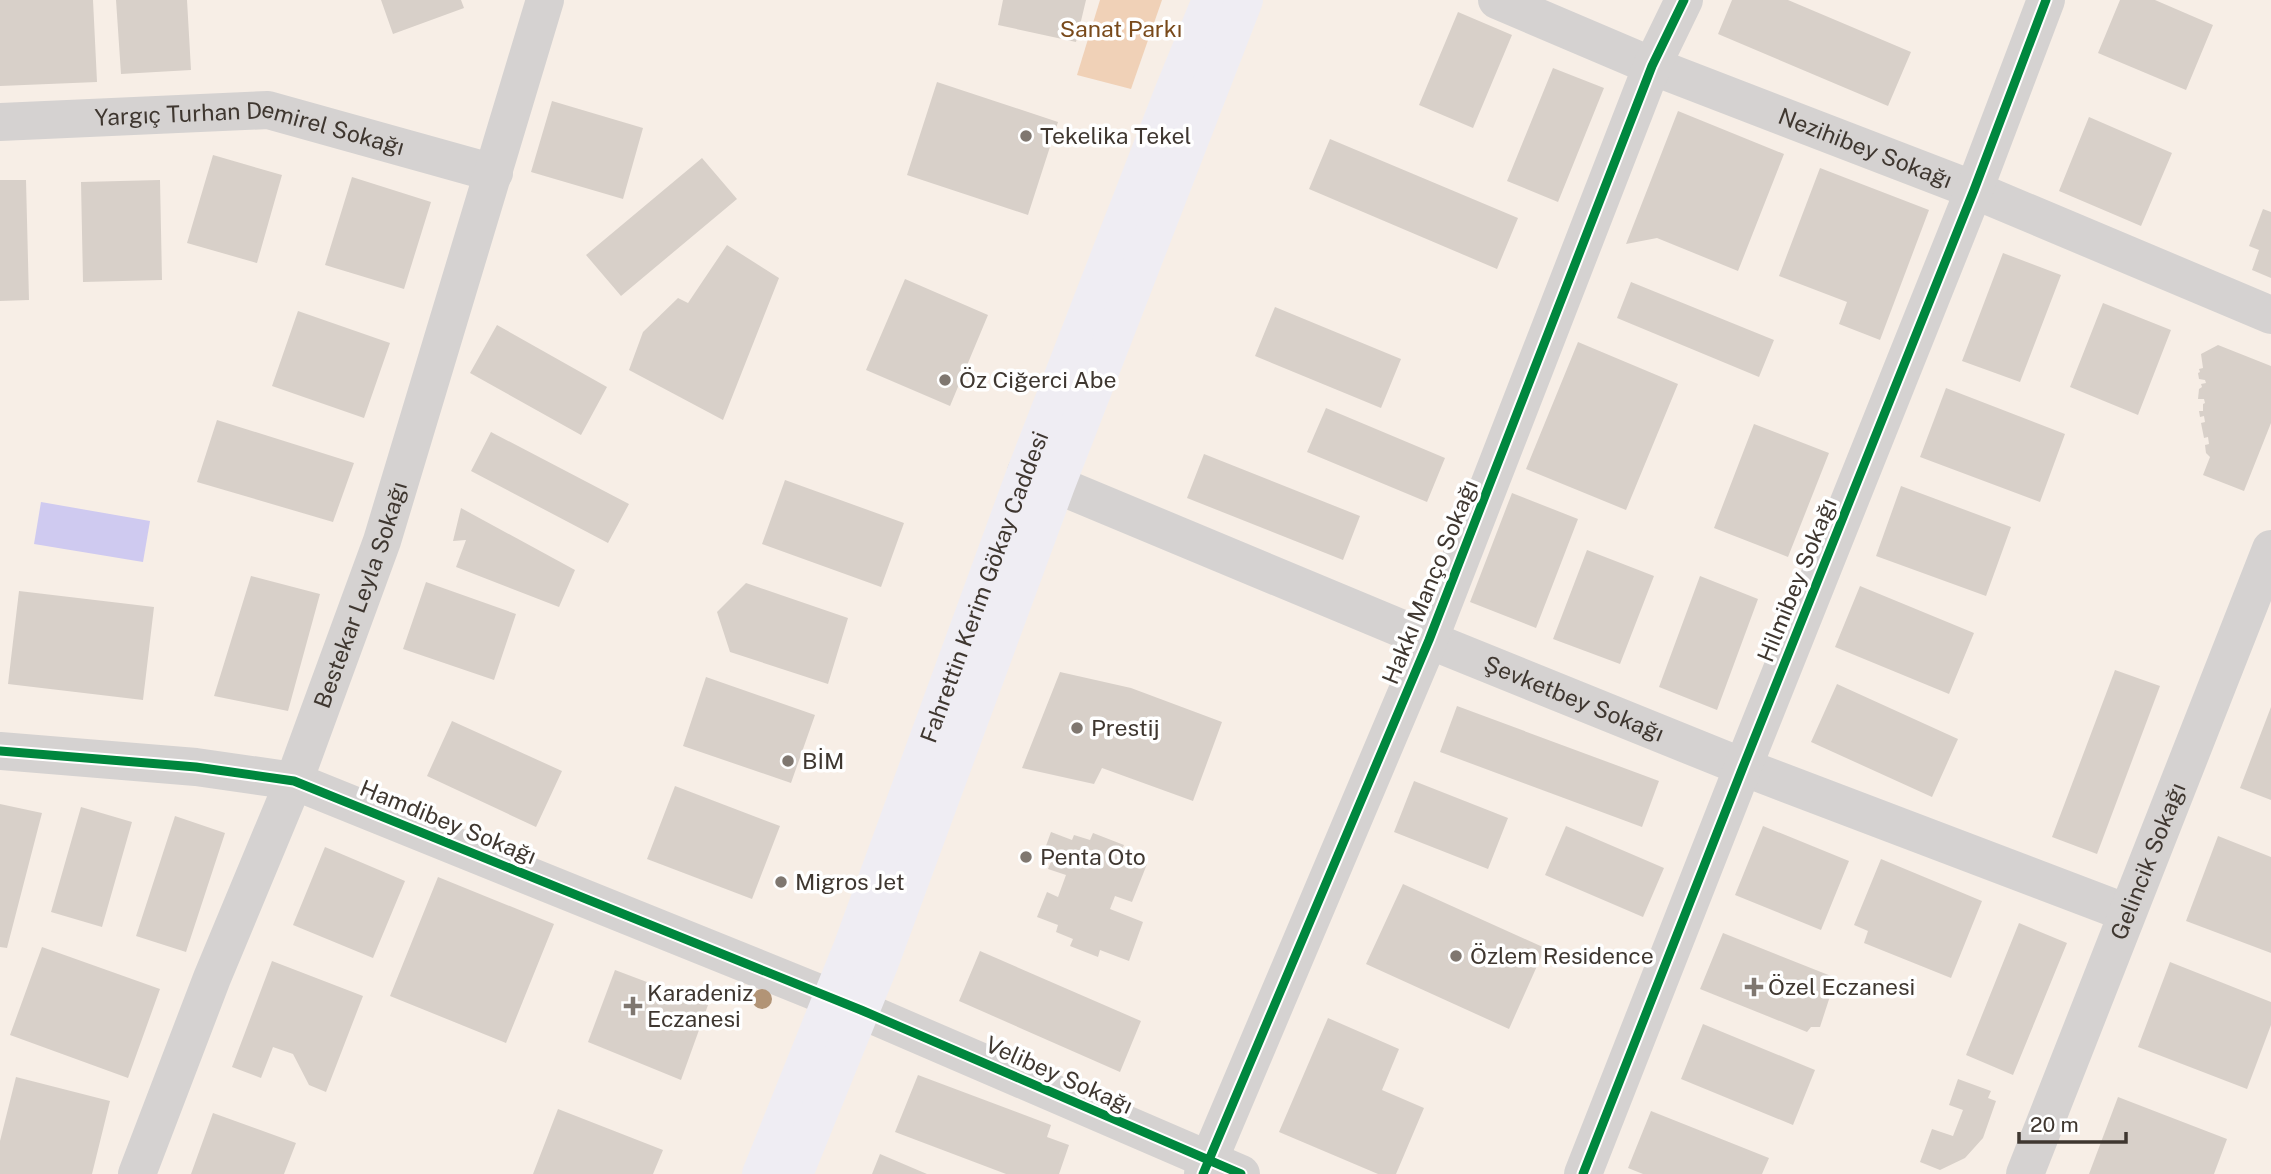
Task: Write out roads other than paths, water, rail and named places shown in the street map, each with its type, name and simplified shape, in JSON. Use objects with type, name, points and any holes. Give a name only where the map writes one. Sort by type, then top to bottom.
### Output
[{"type":"main road","name":"Fahrettin Kerim Gökay Caddesi","points":[[794,1174],[847,1004],[1041,478],[1173,93],[1211,0]]},
{"type":"main road","name":"Fahrettin Kerim Gökay Caddesi","points":[[1041,478],[1244,0]]},
{"type":"main road","name":"Fahrettin Kerim Gökay Caddesi","points":[[761,1174],[847,1004]]},
{"type":"street","name":"Bestekar Leyla Sokağı","points":[[136,1174],[212,978],[294,781],[382,541],[545,0]]},
{"type":"street","name":"Nezihibey Sokağı","points":[[1497,0],[1652,66],[1974,190],[2271,314]]},
{"type":"street","name":"Hakkı Manço Sokağı","points":[[1218,1170],[1429,640],[1652,66],[1684,0]]},
{"type":"street","name":"Hilmibey Sokağı","points":[[1583,1174],[1974,190],[2046,0]]},
{"type":"street","name":"Yargıç Turhan Demirel Sokağı","points":[[0,122],[268,110],[494,173]]},
{"type":"street","name":"Şevketbey Sokağı","points":[[1041,478],[1429,640],[1743,766],[2127,912]]},
{"type":"street","name":"Gelincik Sokağı","points":[[2025,1174],[2271,549]]},
{"type":"street","name":"Hamdibey Sokağı","points":[[0,751],[196,767],[294,781],[847,1004]]},
{"type":"street","name":"Velibey Sokağı","points":[[847,1004],[1218,1170]]},
{"type":"place","name":"Tekelika Tekel","points":[[1026,136]]},
{"type":"place","name":"Öz Ciğerci Abe","points":[[945,380]]},
{"type":"place","name":"Prestij","points":[[1077,728]]},
{"type":"place","name":"BİM","points":[[788,761]]},
{"type":"place","name":"Penta Oto","points":[[1026,857]]},
{"type":"place","name":"Migros Jet","points":[[781,882]]},
{"type":"place","name":"Özlem Residence","points":[[1456,956]]},
{"type":"place","name":"Özel Eczanesi","points":[[1754,987]]},
{"type":"place","name":"Karadeniz Eczanesi","points":[[633,1006]]},
{"type":"park label","name":"Sanat Parkı","points":[[1121,29]]}]
